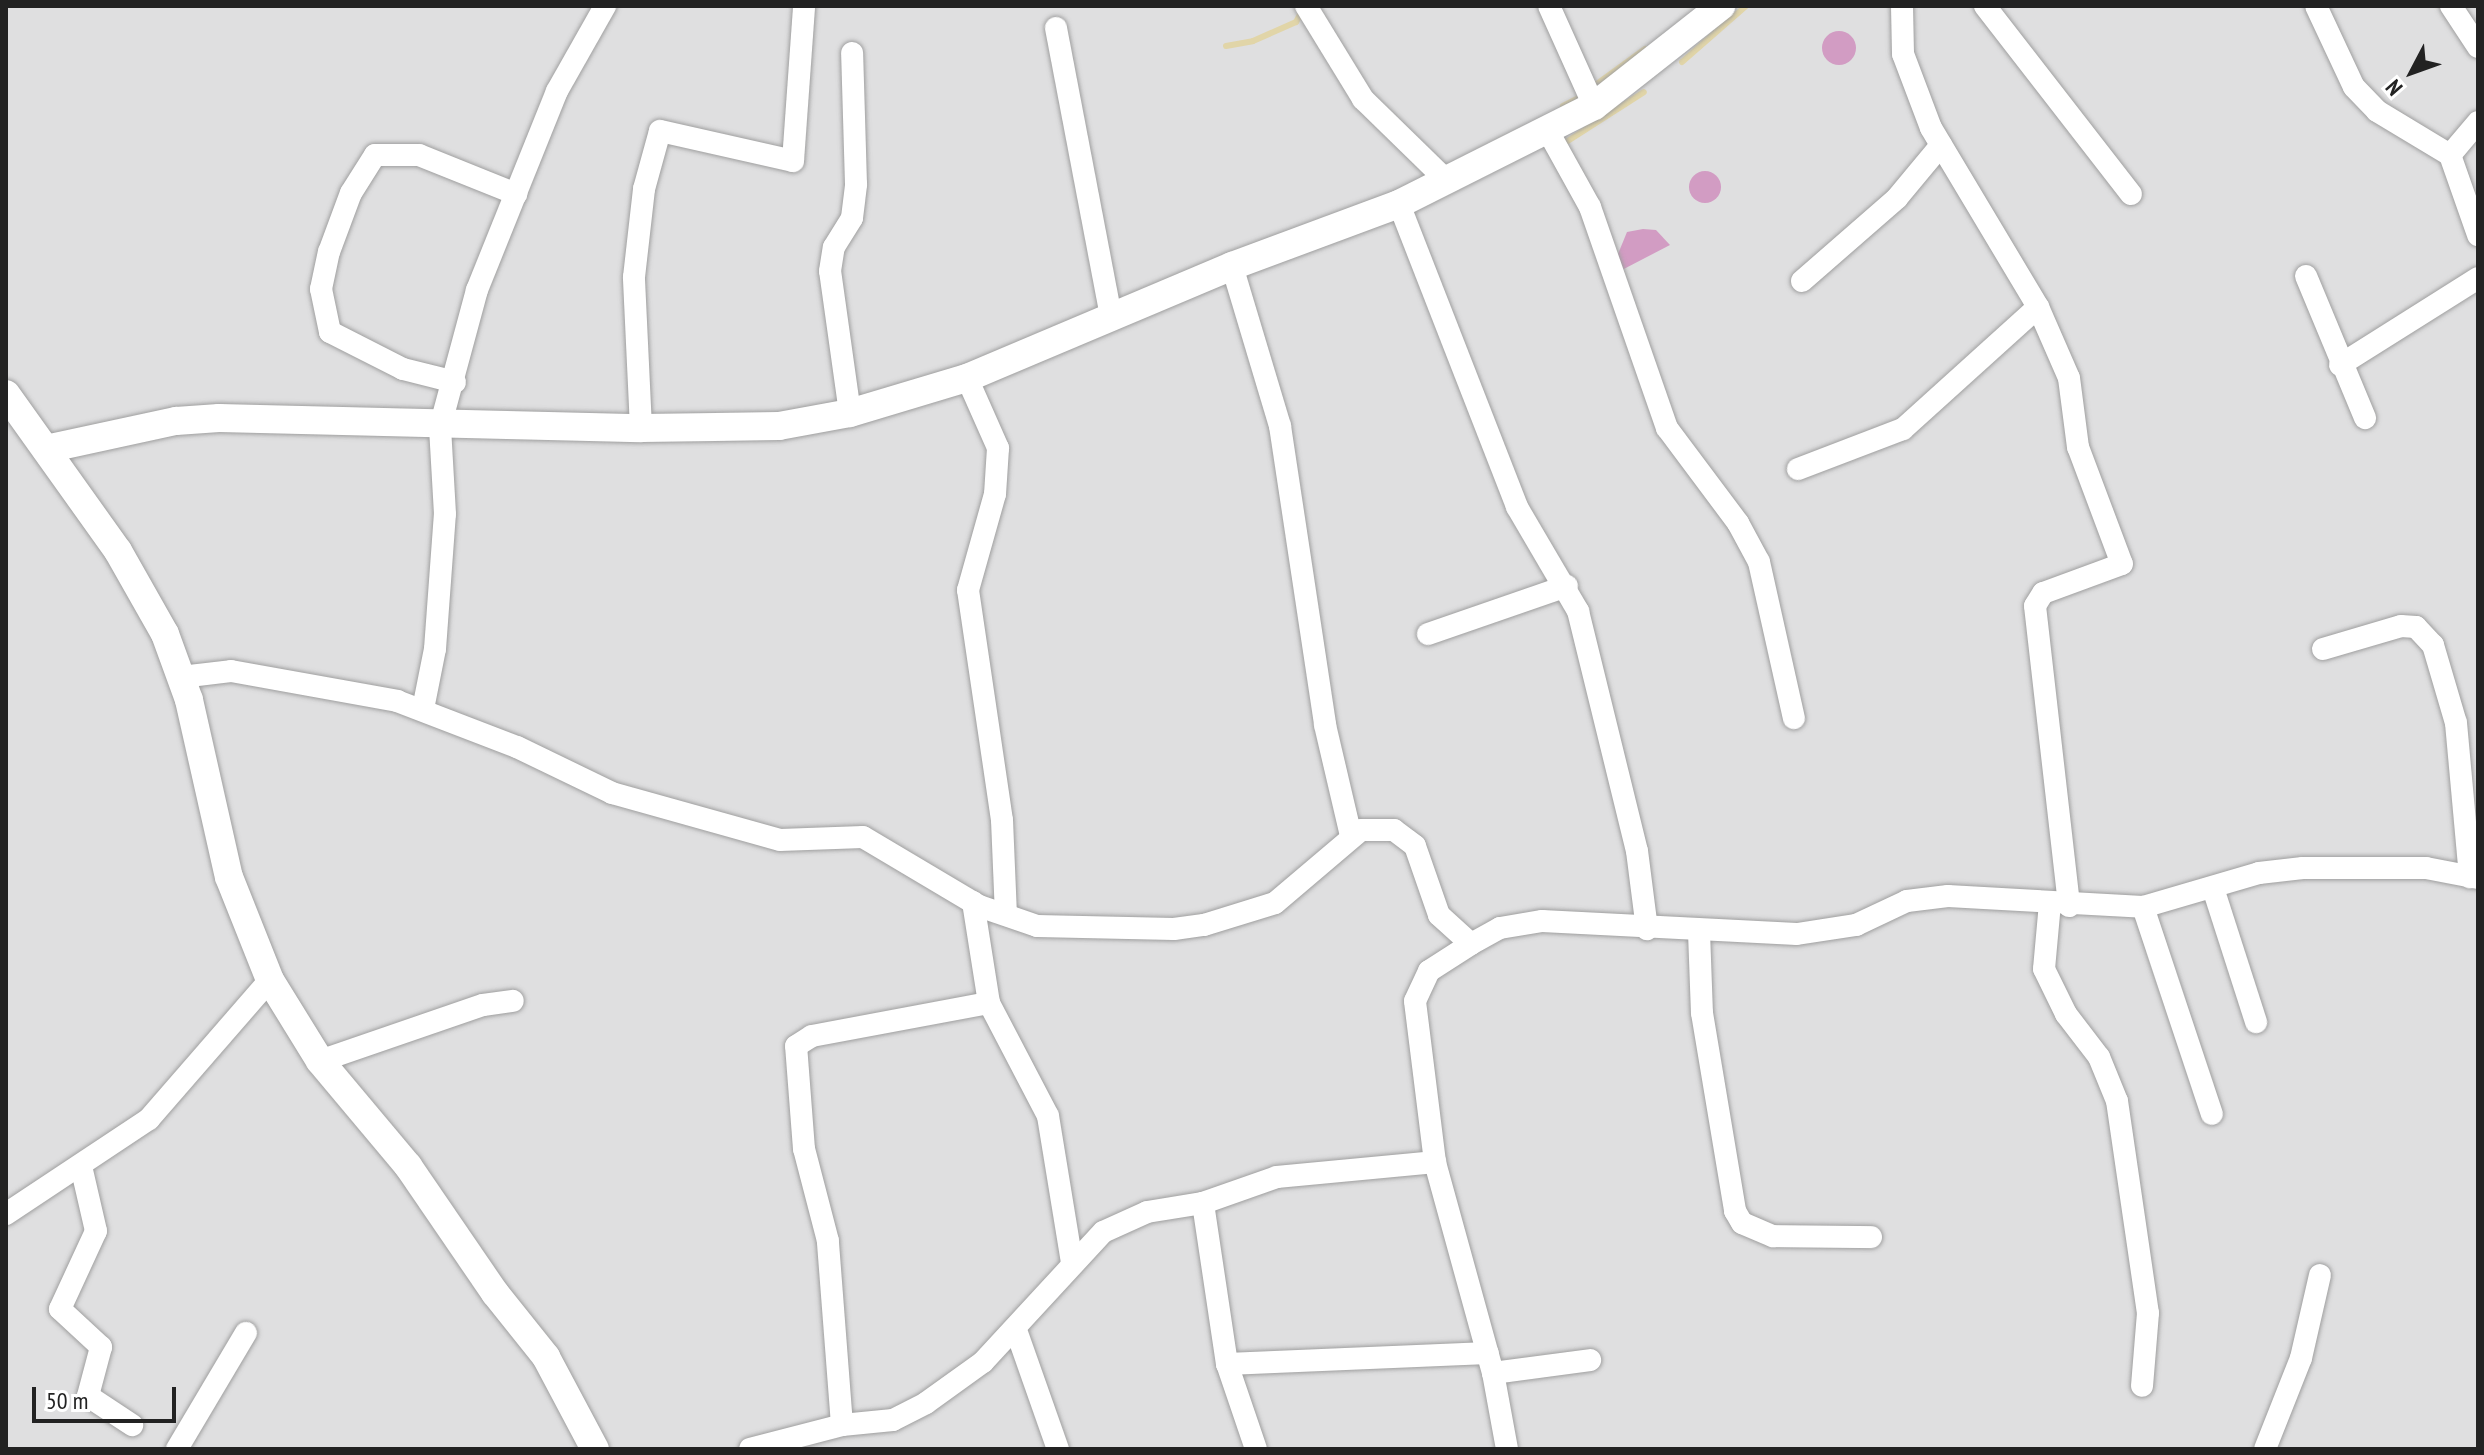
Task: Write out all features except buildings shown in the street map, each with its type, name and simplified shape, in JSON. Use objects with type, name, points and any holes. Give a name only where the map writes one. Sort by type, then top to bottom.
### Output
[{"type":"street","points":[[423,709],[435,649],[445,514],[440,427],[455,382],[477,290],[557,91],[605,6]]},
{"type":"street","points":[[641,428],[634,277],[644,189],[660,131],[793,161],[804,6]]},
{"type":"street","points":[[1306,6],[1363,99],[1447,181]]},
{"type":"street","points":[[1549,6],[1594,106]]},
{"type":"street","points":[[46,449],[176,421],[219,418],[440,427],[641,428],[779,426],[850,413],[967,378],[1232,266],[1399,204],[1549,133],[1594,106],[1721,6]]},
{"type":"street","points":[[1902,6],[1903,54],[1941,145],[2038,307],[2069,378],[2078,447],[2122,564],[2043,593],[2035,606],[2060,904],[2044,969],[2066,1014],[2099,1057],[2117,1101],[2148,1313],[2142,1386]]},
{"type":"street","points":[[1985,6],[2131,194]]},
{"type":"street","points":[[2316,6],[2354,87],[2377,111],[2450,155],[2478,235]]},
{"type":"street","points":[[2451,6],[2478,47]]},
{"type":"street","points":[[1056,28],[1111,317]]},
{"type":"street","points":[[850,413],[830,271],[834,247],[852,218],[856,184],[852,53]]},
{"type":"street","points":[[2450,155],[2478,122]]},
{"type":"street","points":[[1549,133],[1590,207],[1667,428],[1738,523],[1759,562],[1794,718]]},
{"type":"street","points":[[1802,281],[1897,198],[1941,145]]},
{"type":"street","points":[[455,382],[403,369],[330,332],[321,289],[329,252],[351,193],[375,155],[419,155],[516,194]]},
{"type":"street","points":[[1399,204],[1517,507],[1567,586],[1583,629],[1637,851],[1647,929]]},
{"type":"street","points":[[1232,266],[1280,426],[1325,725],[1351,836]]},
{"type":"street","points":[[2306,276],[2340,365],[2365,418]]},
{"type":"street","points":[[2340,365],[2478,278]]},
{"type":"street","points":[[1798,469],[1903,429],[2038,307]]},
{"type":"street","points":[[967,378],[998,448],[995,494],[968,590],[1002,820],[1006,914]]},
{"type":"street","points":[[6,394],[139,585],[181,677],[229,877],[270,980],[320,1061],[408,1166],[495,1293],[546,1357],[595,1449]]},
{"type":"street","points":[[1428,634],[1567,586]]},
{"type":"street","points":[[1507,1449],[1491,1363],[1435,1162],[1416,989],[1429,971],[1500,928],[1542,921],[1699,932],[1826,930],[1856,925],[1907,901],[1948,896],[2143,907],[2259,873],[2303,868],[2426,868],[2474,878],[2456,723],[2433,645],[2416,627],[2401,626],[2323,649]]},
{"type":"street","points":[[181,677],[231,671],[373,694],[423,709],[612,793],[780,840],[863,837],[973,902],[1006,914],[1015,923],[1037,926],[1174,929],[1204,925],[1275,903],[1351,836],[1376,828],[1407,836],[1422,860],[1439,915],[1471,944]]},
{"type":"street","points":[[2213,888],[2256,1022]]},
{"type":"street","points":[[973,902],[989,1003],[1048,1116],[1072,1263]]},
{"type":"street","points":[[2143,907],[2212,1114]]},
{"type":"street","points":[[1699,932],[1702,1013],[1735,1211],[1742,1223],[1773,1236],[1871,1237]]},
{"type":"street","points":[[6,1214],[149,1119],[270,980]]},
{"type":"street","points":[[320,1061],[483,1005],[513,1001]]},
{"type":"street","points":[[842,1425],[828,1241],[804,1149],[796,1046],[812,1036],[989,1003]]},
{"type":"street","points":[[750,1449],[842,1425],[893,1420],[926,1403],[1016,1330],[1072,1263],[1123,1220],[1203,1203],[1277,1177],[1435,1162]]},
{"type":"street","points":[[81,1166],[96,1231],[60,1309],[101,1347],[88,1396],[132,1425]]},
{"type":"street","points":[[1203,1203],[1227,1364],[1256,1449]]},
{"type":"street","points":[[2265,1449],[2301,1358],[2320,1275]]},
{"type":"street","points":[[1016,1330],[1058,1449]]},
{"type":"street","points":[[177,1449],[246,1333]]},
{"type":"street","points":[[1227,1364],[1590,1360]]},
{"type":"shaded area","points":[[6,6],[2478,6],[2478,1449],[6,1449]]},
{"type":"shaded area","points":[[1839,31],[1851,36],[1856,48],[1851,60],[1839,65],[1827,60],[1822,48],[1827,36]]},
{"type":"shaded area","points":[[1705,171],[1716,176],[1721,187],[1716,198],[1705,203],[1694,198],[1689,187],[1694,176]]},
{"type":"shaded area","points":[[1656,230],[1670,245],[1618,272],[1618,254],[1627,232]]},
{"type":"waterway","points":[[1682,62],[1746,6]]},
{"type":"waterway","points":[[1226,46],[1253,41],[1296,22],[1301,13]]},
{"type":"waterway","points":[[1590,89],[1645,49]]},
{"type":"waterway","points":[[1563,144],[1644,92]]},
{"type":"waterway","points":[[1563,106],[1577,99]]}]
